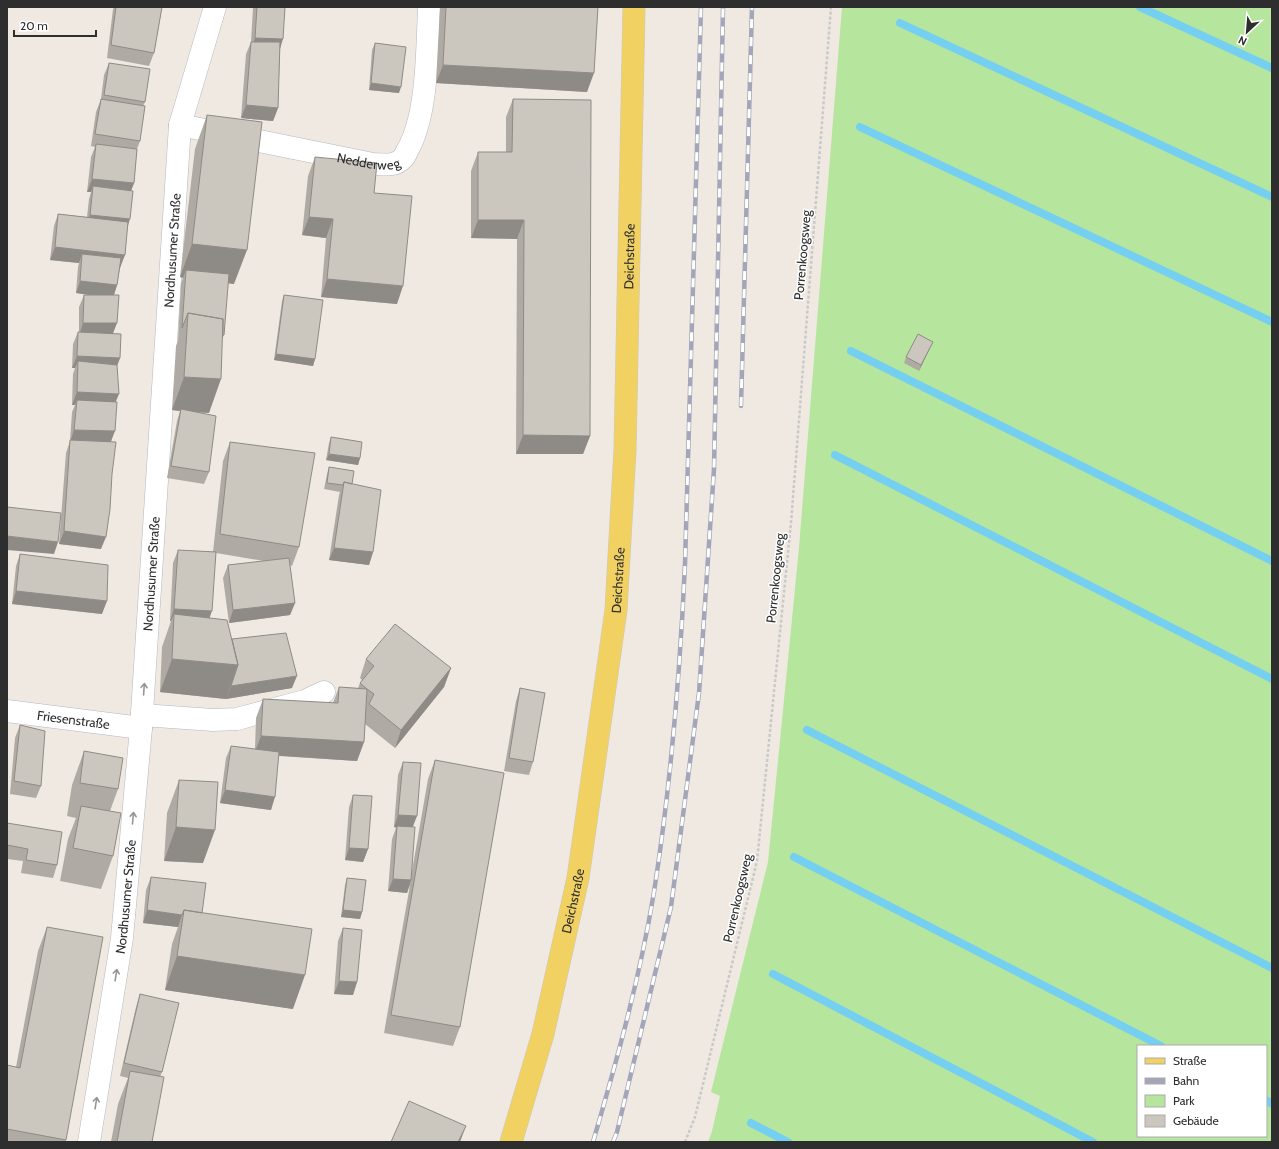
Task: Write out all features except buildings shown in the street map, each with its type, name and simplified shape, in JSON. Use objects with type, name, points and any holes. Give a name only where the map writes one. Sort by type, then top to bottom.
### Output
[{"type":"main road","name":"Deichstraße","points":[[511,1142],[543,1034],[578,878],[616,610],[625,450],[634,7]]},
{"type":"street","name":"Nordhusumer Straße","points":[[90,1142],[122,938],[141,722],[180,125],[215,7]]},
{"type":"street","name":"Nedderweg","points":[[180,125],[373,164],[391,165],[402,160],[416,132],[421,110],[425,77],[429,7]]},
{"type":"street","name":"Friesenstraße","points":[[7,711],[141,722],[237,719],[306,701],[324,692]]},
{"type":"path","name":"Porrenkoogsweg","points":[[685,1142],[695,1117],[757,861],[791,523],[831,7]]},
{"type":"green space","points":[[842,7],[1272,7],[1272,1142],[708,1142],[720,1096],[711,1092],[768,862],[799,548]]},
{"type":"waterway","points":[[1140,7],[1272,68]]},
{"type":"waterway","points":[[900,23],[1272,197]]},
{"type":"waterway","points":[[860,127],[1272,322]]},
{"type":"waterway","points":[[851,351],[1272,561]]},
{"type":"waterway","points":[[835,455],[1272,679]]},
{"type":"waterway","points":[[807,730],[1272,968]]},
{"type":"waterway","points":[[794,857],[1159,1045]]},
{"type":"waterway","points":[[773,974],[1093,1142]]},
{"type":"waterway","points":[[1267,1101],[1272,1104]]},
{"type":"waterway","points":[[751,1123],[788,1142]]},
{"type":"railway","points":[[593,1142],[611,1080],[642,955],[660,851],[674,728],[685,564],[701,7]]},
{"type":"railway","points":[[613,1142],[617,1132],[671,907],[699,693],[714,469],[723,7]]},
{"type":"railway","points":[[741,406],[752,7]]}]
